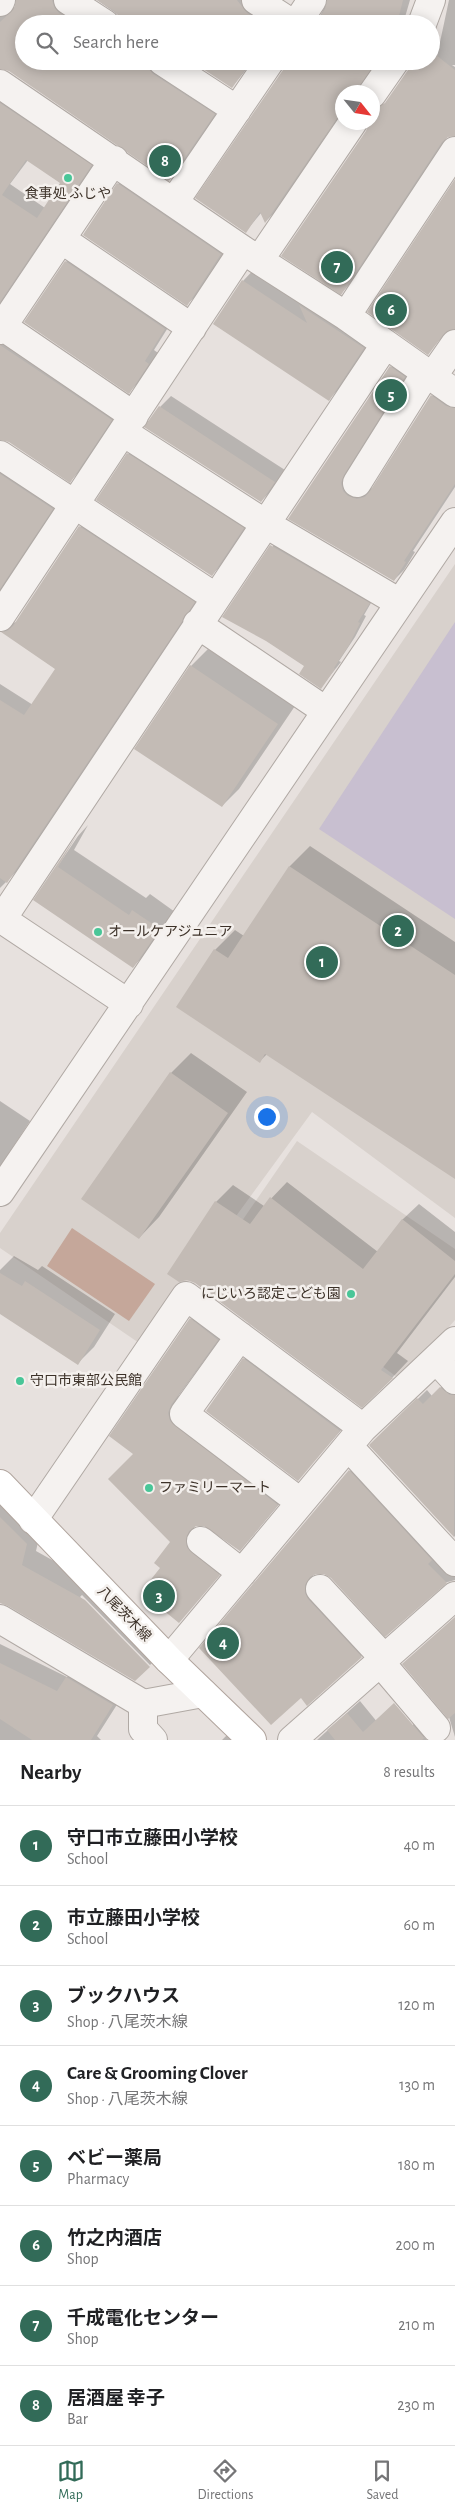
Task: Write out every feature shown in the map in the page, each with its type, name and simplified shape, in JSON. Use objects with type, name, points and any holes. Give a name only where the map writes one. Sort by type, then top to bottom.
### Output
[{"type":"main road","name":"八尾茨木線","points":[[0,1484],[170,1660],[252,1740]]},
{"type":"street","points":[[68,0],[90,15]]},
{"type":"street","points":[[256,0],[280,15]]},
{"type":"street","points":[[301,15],[312,0]]},
{"type":"street","points":[[425,15],[431,0]]},
{"type":"street","points":[[176,70],[237,110]]},
{"type":"street","points":[[174,202],[264,70]]},
{"type":"street","points":[[378,85],[389,70]]},
{"type":"street","points":[[0,84],[252,255],[346,316],[455,393]]},
{"type":"street","points":[[0,617],[9,586],[75,504],[192,328],[252,255],[347,130]]},
{"type":"street","points":[[346,316],[455,151]]},
{"type":"street","points":[[114,160],[61,239],[9,297],[1,328],[128,424],[266,524],[400,603]]},
{"type":"street","points":[[61,239],[192,328]]},
{"type":"street","points":[[357,483],[429,375],[455,344]]},
{"type":"street","points":[[129,1004],[1,919],[198,624],[214,597],[266,524],[385,345]]},
{"type":"street","points":[[0,454],[214,597]]},
{"type":"street","points":[[0,1192],[455,522]]},
{"type":"street","points":[[198,624],[326,711]]},
{"type":"street","points":[[33,1520],[186,1296],[240,1336],[356,1437],[455,1562]]},
{"type":"street","points":[[240,1336],[184,1414],[300,1502]]},
{"type":"street","points":[[170,1660],[356,1437],[445,1350],[455,1380]]},
{"type":"street","points":[[201,1541],[242,1573]]},
{"type":"street","points":[[320,1589],[382,1660],[436,1728]]},
{"type":"street","points":[[292,1740],[455,1596]]},
{"type":"street","points":[[0,1619],[143,1704],[203,1693]]},
{"type":"street","points":[[143,1704],[143,1729],[153,1740]]},
{"type":"shaded area","points":[[455,564],[455,1218],[312,1112],[142,1345],[0,1248],[0,1233]]},
{"type":"shaded area","points":[[455,622],[455,919],[319,829]]},
{"type":"shaded area","points":[[297,1141],[455,1249],[455,1320],[402,1381],[224,1247]]},
{"type":"shaded area","points":[[72,1228],[155,1284],[129,1321],[47,1266]]},
{"type":"building","points":[[16,0],[52,0],[54,7],[62,15],[15,15],[15,70],[150,70],[215,114],[169,181],[9,71],[0,69],[0,22],[14,9]]},
{"type":"building","points":[[97,0],[237,0],[250,15],[118,15]]},
{"type":"building","points":[[327,0],[403,0],[399,15],[321,15]]},
{"type":"building","points":[[440,58],[455,70],[455,136],[448,137],[442,142],[341,295],[281,256],[366,130],[380,130],[380,105],[385,103],[408,70],[440,70]]},
{"type":"building","points":[[205,70],[245,70],[232,88]]},
{"type":"building","points":[[283,70],[370,70],[361,85],[335,85],[335,121],[265,223],[260,212],[246,233],[195,198]]},
{"type":"building","points":[[0,103],[92,165],[0,302]],"holes":[[[26,160],[60,183],[37,218],[2,195]]]},
{"type":"building","points":[[455,179],[455,329],[443,335],[428,355],[367,312]]},
{"type":"building","points":[[117,183],[221,254],[187,306],[83,235]]},
{"type":"building","points":[[65,261],[165,329],[145,361],[149,364],[129,394],[24,322]]},
{"type":"building","points":[[242,280],[307,323],[299,305],[364,348],[329,401],[213,324]]},
{"type":"building","points":[[0,345],[112,420],[70,483],[9,442],[0,440]]},
{"type":"building","points":[[390,366],[405,377],[344,475],[341,483],[343,491],[348,496],[357,499],[365,497],[370,491],[431,395],[446,406],[455,408],[455,484],[404,561],[406,562],[394,581],[288,519]]},
{"type":"building","points":[[159,406],[275,482],[261,502],[144,427]]},
{"type":"building","points":[[127,453],[244,528],[212,576],[96,500]]},
{"type":"building","points":[[0,474],[53,509],[0,589]]},
{"type":"building","points":[[79,526],[195,602],[7,883],[0,878],[0,700],[24,715],[55,669],[1,632],[7,631],[13,626]]},
{"type":"building","points":[[270,545],[370,603],[358,622],[360,623],[349,645],[321,689],[299,674],[304,666],[266,641],[222,617]]},
{"type":"building","points":[[190,665],[278,724],[222,807],[134,749]]},
{"type":"building","points":[[77,835],[58,867],[129,915],[132,910],[160,929],[133,968],[33,900]]},
{"type":"building","points":[[289,866],[455,975],[455,1179],[265,1054],[260,1063],[176,1007],[214,949],[228,958]]},
{"type":"building","points":[[170,1072],[228,1113],[139,1239],[81,1199]]},
{"type":"building","points":[[270,1197],[363,1269],[402,1219],[455,1261],[455,1274],[381,1370],[393,1378],[362,1408],[195,1283],[187,1280],[179,1282],[167,1274],[215,1201],[250,1224]]},
{"type":"building","points":[[0,1273],[22,1286],[25,1281],[100,1330],[78,1365],[0,1314]]},
{"type":"building","points":[[190,1318],[218,1340],[171,1405],[168,1413],[170,1421],[278,1505],[240,1551],[204,1526],[196,1526],[189,1531],[186,1539],[187,1547],[220,1575],[179,1623],[141,1592],[160,1568],[154,1563],[170,1542],[108,1479],[133,1454],[109,1436]]},
{"type":"building","points":[[243,1358],[340,1431],[298,1481],[206,1411]]},
{"type":"building","points":[[440,1387],[450,1395],[455,1395],[454,1537],[369,1445],[417,1398],[423,1404]]},
{"type":"building","points":[[349,1470],[432,1560],[428,1564],[447,1583],[385,1637],[331,1578],[324,1574],[316,1574],[310,1577],[305,1585],[305,1593],[308,1599],[362,1657],[307,1706],[301,1698],[271,1725],[199,1648]]},
{"type":"building","points":[[0,1517],[27,1544],[22,1565],[85,1600],[150,1667],[135,1681],[0,1603]]},
{"type":"building","points":[[455,1617],[455,1713],[448,1719],[402,1664]]},
{"type":"building","points":[[0,1663],[57,1691],[66,1677],[113,1705],[91,1740],[32,1740],[0,1719]]},
{"type":"building","points":[[394,1703],[424,1738],[422,1740],[335,1740],[327,1730],[347,1713],[363,1732]]},
{"type":"place","name":"居酒屋 幸子","points":[[165,161]]},
{"type":"place","name":"食事処 ふじや","points":[[68,178]]},
{"type":"place","name":"千成電化センター","points":[[337,267]]},
{"type":"place","name":"竹之内酒店","points":[[391,310]]},
{"type":"place","name":"ベビー薬局","points":[[391,395]]},
{"type":"place","name":"市立藤田小学校","points":[[398,931]]},
{"type":"place","name":"オールケアジュニア","points":[[98,932]]},
{"type":"place","name":"守口市立藤田小学校","points":[[322,962]]},
{"type":"place","name":"にじいろ認定こども園","points":[[351,1294]]},
{"type":"place","name":"守口市東部公民館","points":[[20,1381]]},
{"type":"place","name":"ファミリーマート","points":[[149,1488]]},
{"type":"place","name":"ブックハウス","points":[[159,1596]]},
{"type":"place","name":"Care & Grooming Clover","points":[[223,1643]]}]
